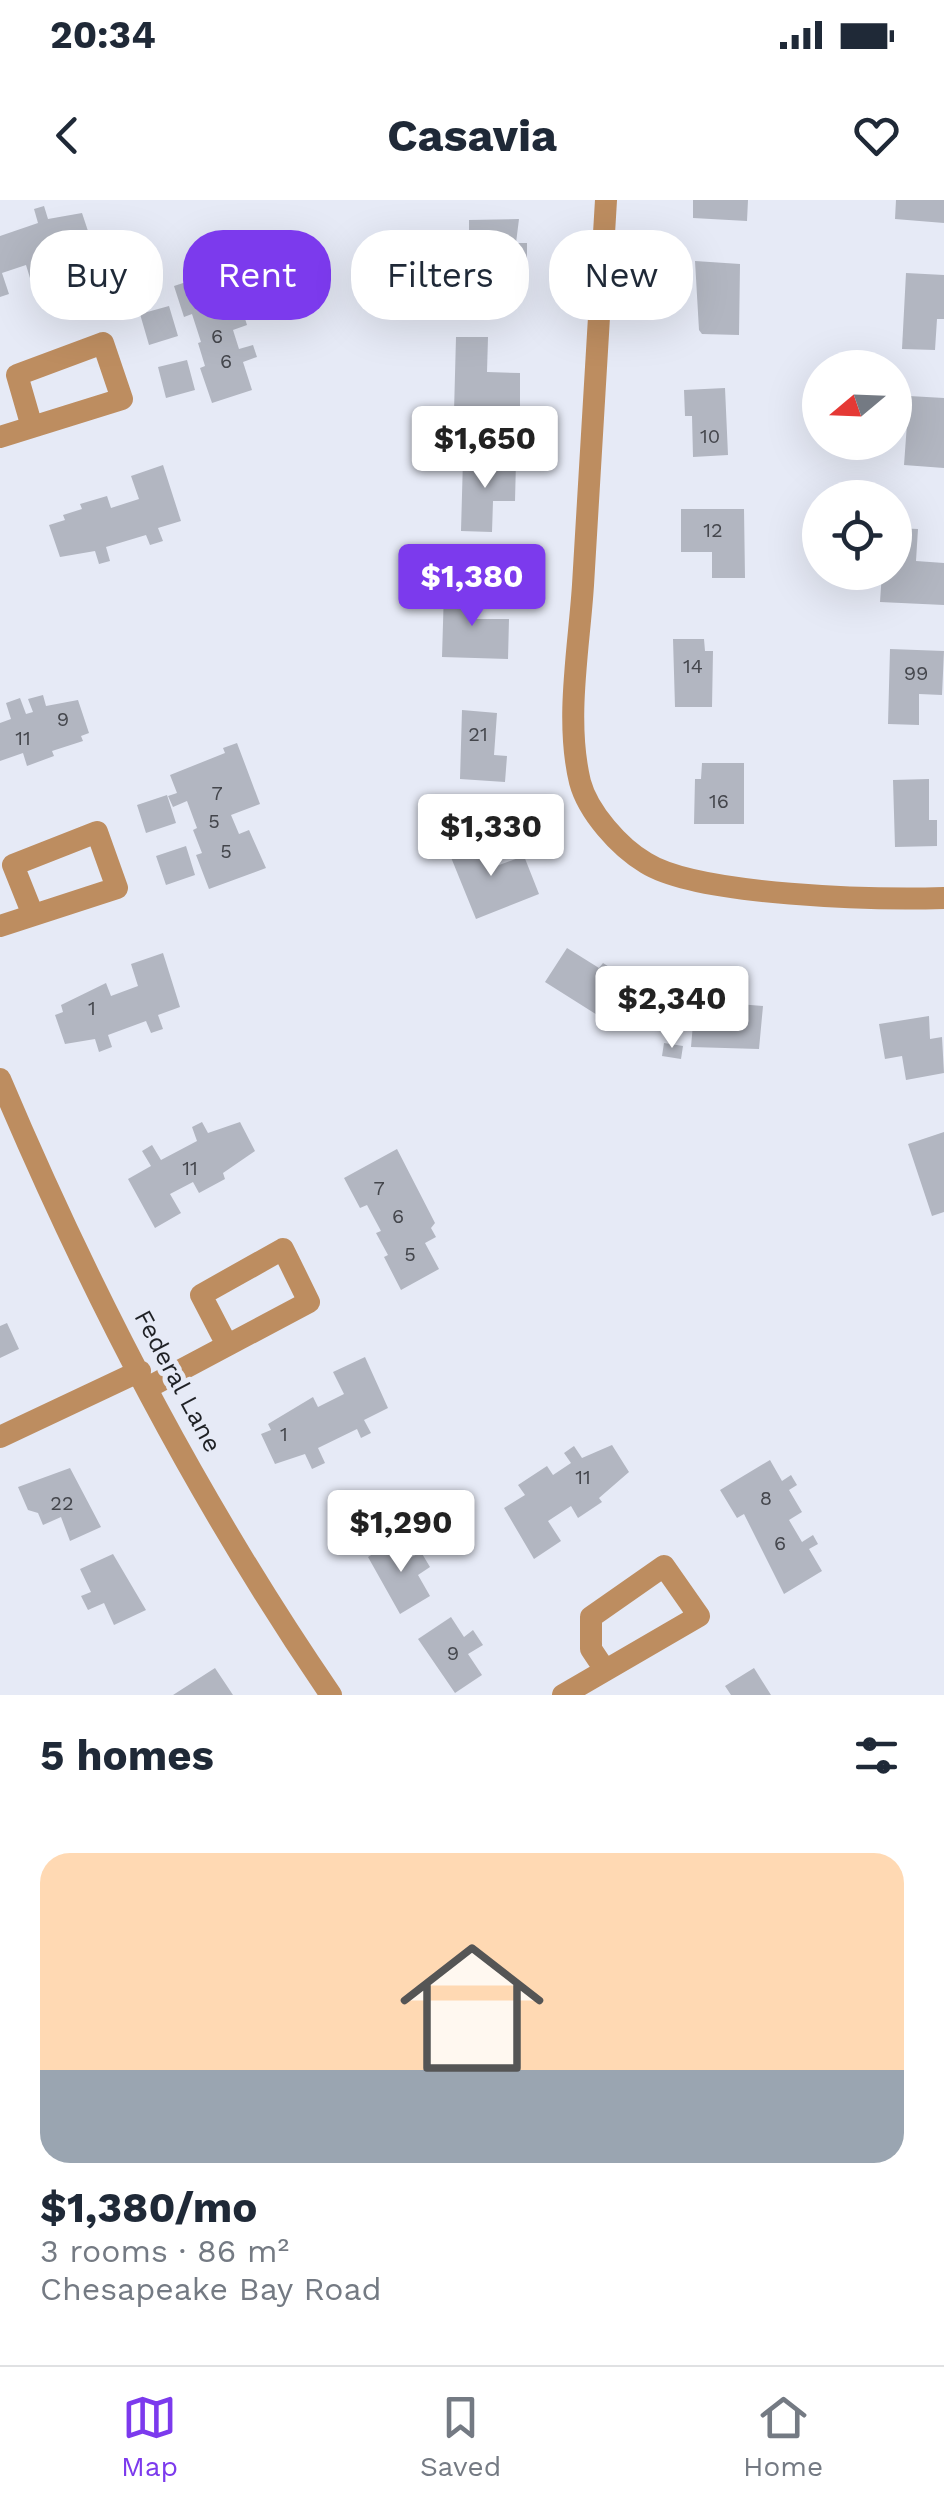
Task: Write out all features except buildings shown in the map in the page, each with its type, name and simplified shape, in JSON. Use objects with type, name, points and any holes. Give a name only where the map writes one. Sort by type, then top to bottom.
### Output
[{"type":"street","points":[[606,200],[576,701],[578,764],[587,798],[616,837],[644,862],[679,878],[727,886],[897,899],[944,898]]},
{"type":"street","points":[[0,436],[32,427],[122,399],[103,343],[17,375],[32,427]]},
{"type":"street","points":[[0,926],[117,888],[98,832],[13,866],[33,915]]},
{"type":"street","name":"Federal Lane","points":[[0,1079],[36,1166],[209,1500],[331,1695]]},
{"type":"street","points":[[0,1437],[227,1345],[309,1302],[284,1249],[201,1295],[227,1345]]},
{"type":"street","points":[[563,1695],[698,1616],[664,1566],[591,1617],[591,1649],[605,1670]]}]
